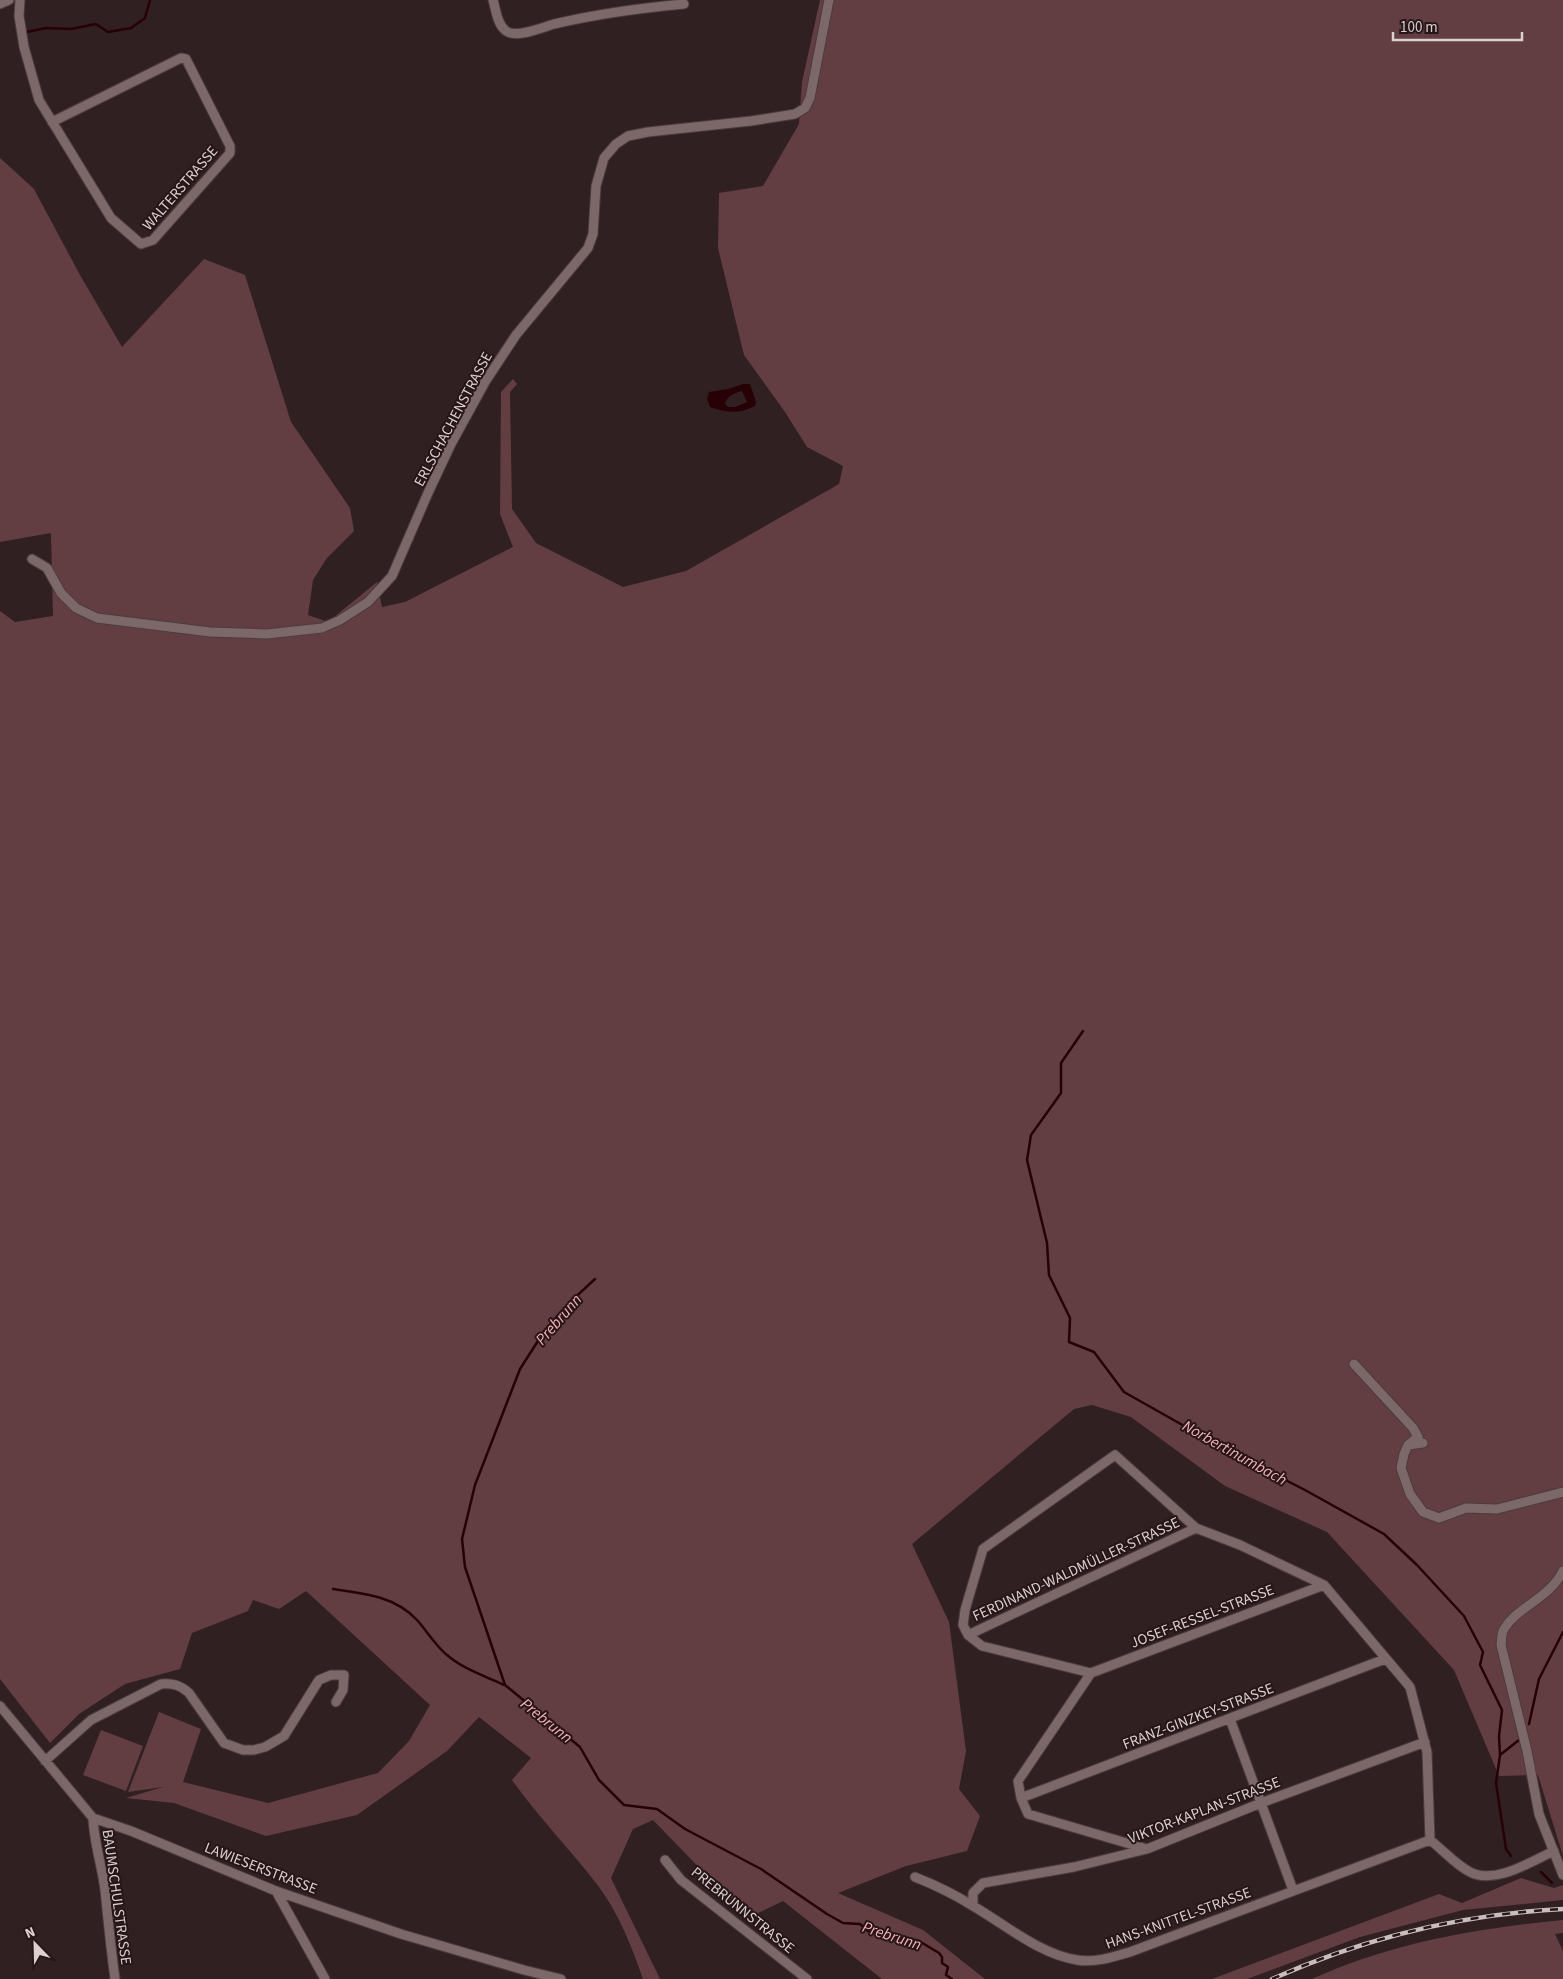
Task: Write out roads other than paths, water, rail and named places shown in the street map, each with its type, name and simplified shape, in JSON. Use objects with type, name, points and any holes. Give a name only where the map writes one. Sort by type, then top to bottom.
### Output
[{"type":"street","points":[[0,4],[9,0]]},
{"type":"street","name":"WALTERSTRASSE","points":[[20,0],[19,16],[24,47],[39,100],[52,122],[111,218],[141,244],[153,240],[230,153],[230,146],[186,58],[181,58],[52,122]]},
{"type":"street","points":[[493,0],[499,22],[507,32],[516,34],[555,24],[642,8],[684,4]]},
{"type":"street","name":"ERLSCHACHENSTRASSE","points":[[32,559],[46,568],[61,593],[76,608],[97,618],[132,624],[210,632],[267,634],[322,628],[368,602],[392,576],[451,444],[485,382],[516,335],[588,248],[593,234],[596,186],[604,158],[616,144],[628,136],[648,132],[751,121],[794,114],[805,108],[810,98],[829,0]]},
{"type":"street","points":[[1354,1364],[1413,1428],[1418,1437],[1408,1446],[1401,1468],[1410,1494],[1423,1512],[1439,1518],[1466,1508],[1497,1508],[1563,1492]]},
{"type":"street","points":[[1408,1446],[1424,1443]]},
{"type":"street","points":[[1147,1849],[1028,1814],[1021,1798],[1018,1781],[1091,1673],[982,1646],[968,1635],[963,1625],[964,1610],[984,1549],[999,1536],[1075,1485],[1115,1455],[1196,1528],[1240,1544],[1324,1585],[1410,1688],[1427,1752],[1430,1840],[1469,1872],[1483,1877],[1501,1875],[1554,1851]]},
{"type":"street","name":"FERDINAND-WALDMÜLLER-STRASSE","points":[[968,1635],[1196,1528]]},
{"type":"street","points":[[1563,1572],[1558,1581],[1540,1599],[1515,1616],[1502,1630],[1501,1644],[1527,1751],[1539,1814],[1563,1875]]},
{"type":"street","name":"JOSEF-RESSEL-STRASSE","points":[[1091,1673],[1324,1585]]},
{"type":"street","name":"FRANZ-GINZKEY-STRASSE","points":[[1021,1798],[1385,1659]]},
{"type":"street","points":[[46,1761],[91,1720],[161,1684],[173,1683],[182,1687],[189,1693],[224,1743],[243,1750],[266,1747],[284,1736],[319,1680],[331,1675],[344,1675],[343,1690],[336,1702]]},
{"type":"street","points":[[0,1706],[93,1818]]},
{"type":"street","points":[[1230,1719],[1293,1890]]},
{"type":"street","name":"VIKTOR-KAPLAN-STRASSE","points":[[972,1905],[973,1893],[983,1883],[1074,1867],[1147,1849],[1261,1803],[1425,1742]]},
{"type":"street","name":"LAWIESERSTRASSE","points":[[93,1818],[131,1831],[276,1891],[401,1934],[561,1979]]},
{"type":"street","name":"BAUMSCHULSTRASSE","points":[[93,1818],[94,1837],[105,1889],[108,1932],[115,1979]]},
{"type":"street","name":"HANS-KNITTEL-STRASSE","points":[[915,1877],[943,1888],[1050,1952],[1072,1959],[1091,1961],[1130,1952],[1430,1840]]},
{"type":"street","name":"PREBRUNNSTRASSE","points":[[665,1860],[681,1880],[807,1979]]},
{"type":"street","points":[[276,1891],[325,1979]]},
{"type":"waterway","points":[[27,32],[46,28],[71,29],[96,24],[108,32],[131,28],[145,18],[150,0]]},
{"type":"waterway","name":"Norbertinumbach","points":[[1083,1031],[1061,1063],[1061,1093],[1031,1135],[1027,1160],[1047,1243],[1049,1275],[1070,1318],[1069,1342],[1094,1352],[1124,1392],[1225,1449],[1305,1490],[1384,1534],[1417,1565],[1464,1616],[1483,1652],[1480,1665],[1502,1710],[1499,1736],[1500,1755],[1496,1783],[1506,1849],[1511,1856]]},
{"type":"waterway","name":"Prebrunn","points":[[595,1279],[569,1303],[545,1330],[520,1369],[475,1485],[462,1539],[465,1567],[505,1685],[580,1747],[599,1780],[624,1805],[657,1809],[685,1829],[761,1869],[843,1923],[860,1924],[868,1931],[919,1941],[939,1953],[942,1957],[942,1963],[948,1967],[946,1975],[952,1979]]},
{"type":"waterway","points":[[333,1589],[378,1597],[399,1606],[417,1620],[439,1647],[453,1660],[504,1685]]},
{"type":"waterway","points":[[1529,1724],[1539,1679],[1563,1632]]},
{"type":"waterway","points":[[1500,1755],[1519,1740]]},
{"type":"waterway","name":"Norbertinumbach","points":[[1541,1872],[1552,1883]]},
{"type":"railway","points":[[1272,1979],[1342,1951],[1414,1930],[1488,1916],[1563,1909]]}]
